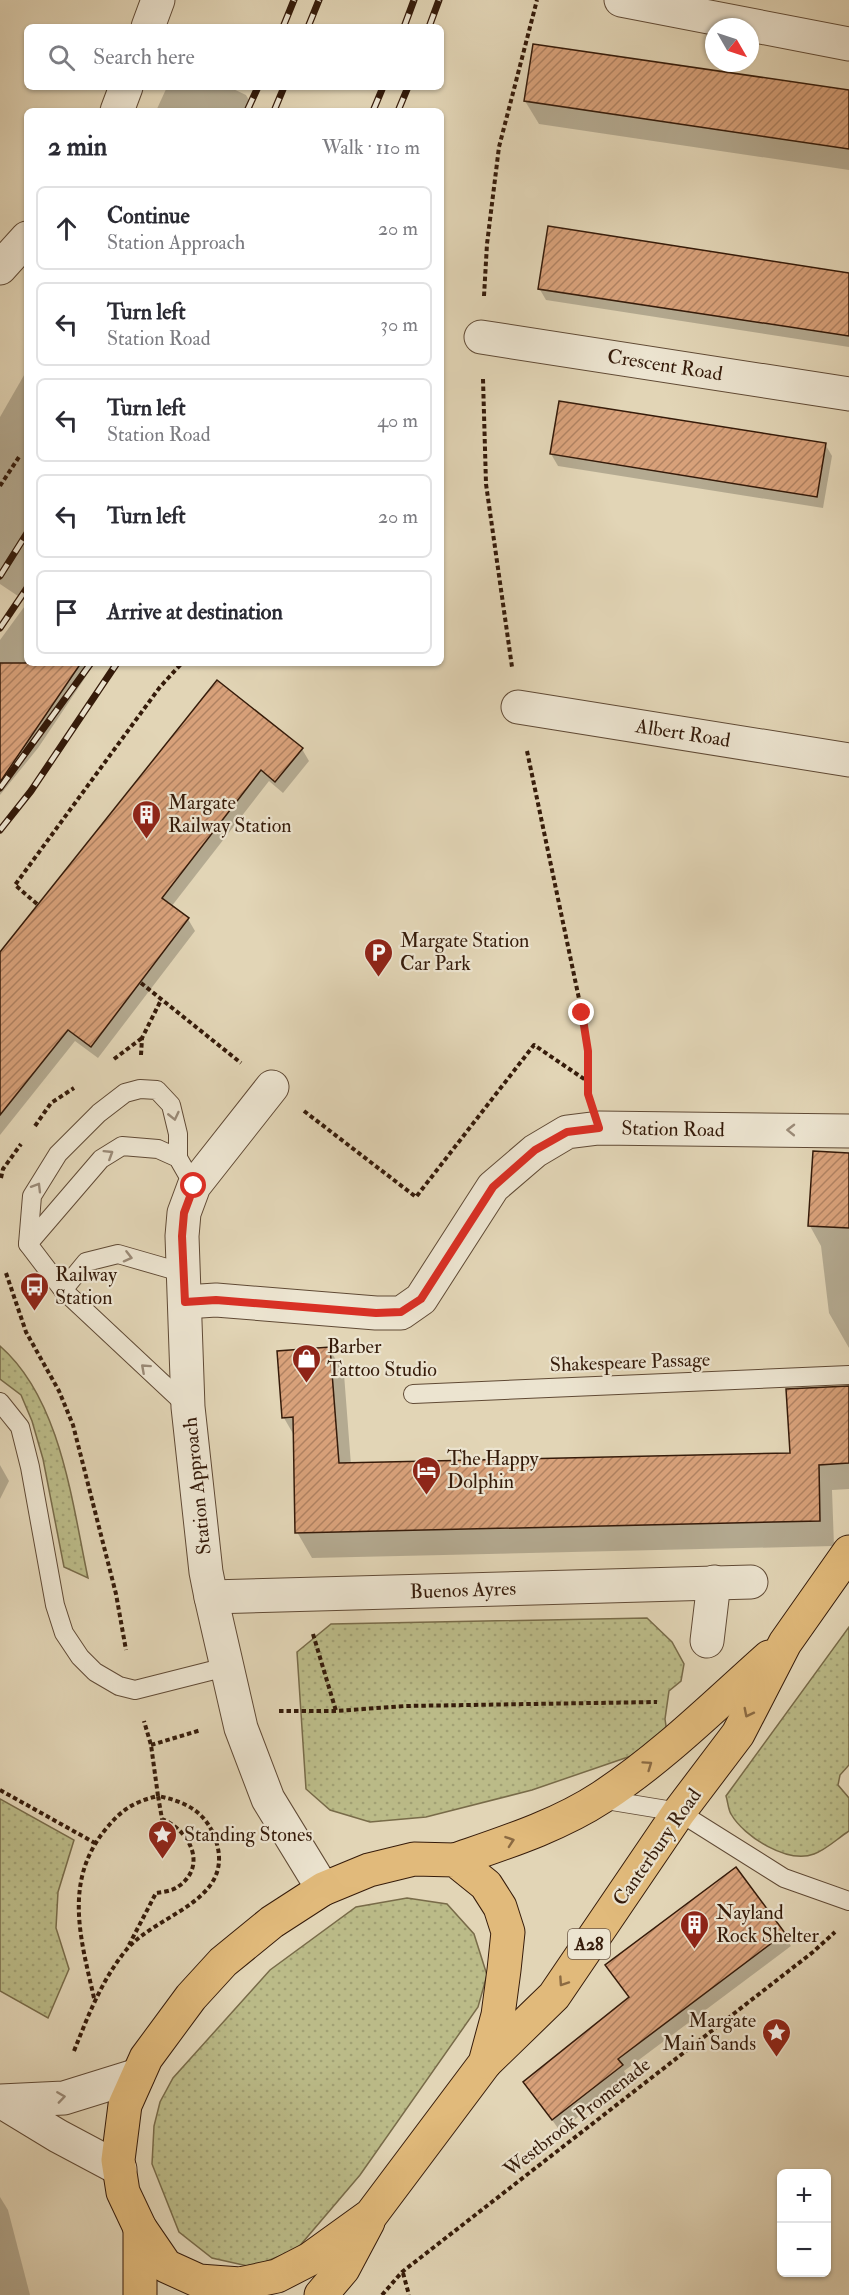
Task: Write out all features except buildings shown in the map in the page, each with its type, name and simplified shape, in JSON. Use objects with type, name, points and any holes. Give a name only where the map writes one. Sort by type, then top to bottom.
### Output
[{"type":"highway","name":"Canterbury Road","points":[[485,2063],[554,1996],[679,1812],[738,1734],[785,1643],[849,1552]]},
{"type":"highway","name":"Canterbury Road","points":[[455,1860],[525,1836],[600,1798],[658,1758],[785,1643]]},
{"type":"highway","points":[[321,2295],[343,2269],[371,2215],[485,2063],[498,2015],[508,1932],[500,1907],[486,1884],[455,1860],[414,1859],[369,1870],[323,1889],[272,1922],[223,1962],[191,1997],[146,2058],[125,2105],[118,2160],[123,2192],[140,2228],[166,2266],[199,2281],[240,2284],[277,2276],[310,2259],[371,2215]]},
{"type":"highway","points":[[140,2228],[140,2295]]},
{"type":"street","points":[[149,24],[158,0]]},
{"type":"street","points":[[621,0],[849,44]]},
{"type":"street","points":[[118,108],[125,90]]},
{"type":"street","points":[[0,268],[24,241]]},
{"type":"street","name":"Crescent Road","points":[[482,337],[849,394]]},
{"type":"street","name":"Albert Road","points":[[518,706],[849,760]]},
{"type":"street","name":"Station Approach","points":[[272,1087],[194,1186],[184,1213],[182,1236],[188,1407],[206,1572],[226,1667],[242,1728],[268,1799],[323,1889]]},
{"type":"street","name":"Station Road","points":[[184,1288],[216,1300],[376,1313],[401,1312],[421,1299],[493,1187],[535,1150],[567,1132],[599,1128],[849,1131]]},
{"type":"street","points":[[707,1641],[714,1582]]},
{"type":"street","name":"Buenos Ayres","points":[[211,1597],[751,1582]]},
{"type":"street","points":[[1,2102],[64,2098],[138,2075]]},
{"type":"street","points":[[1,2102],[120,2169]]},
{"type":"lane","points":[[188,1407],[63,1290],[28,1244],[32,1196],[58,1154],[99,1113],[124,1092],[140,1089],[157,1090],[171,1105],[178,1134],[178,1158],[194,1186]]},
{"type":"lane","points":[[28,1244],[101,1159],[122,1146],[158,1149],[178,1158]]},
{"type":"lane","points":[[63,1290],[86,1262],[118,1254],[184,1288]]},
{"type":"lane","name":"Shakespeare Passage","points":[[413,1394],[849,1375]]},
{"type":"lane","points":[[0,1402],[20,1427],[30,1467],[56,1605],[64,1633],[80,1657],[95,1672],[119,1686],[135,1690],[226,1667]]},
{"type":"lane","points":[[600,1798],[679,1812],[784,1878],[849,1901]]},
{"type":"path","points":[[0,486],[18,457]]},
{"type":"path","points":[[37,904],[15,885],[159,687],[179,666]]},
{"type":"path","points":[[518,706],[582,1013],[588,1051],[588,1094],[599,1128]]},
{"type":"path","points":[[416,1197],[534,1046],[588,1082]]},
{"type":"path","points":[[4,1266],[26,1332],[59,1391],[73,1425],[116,1594],[126,1651]]},
{"type":"path","points":[[302,1595],[336,1711]]},
{"type":"path","points":[[279,1711],[667,1701]]},
{"type":"path","points":[[72,2059],[94,1999],[128,1948],[156,1893],[178,1887],[190,1871],[193,1859],[189,1840],[181,1830],[162,1819],[151,1745],[142,1716]]},
{"type":"path","points":[[151,1745],[210,1727]]},
{"type":"path","points":[[0,1790],[95,1843]]},
{"type":"path","points":[[94,1999],[80,1935],[78,1899],[85,1865],[95,1843],[124,1809],[158,1796],[180,1801],[201,1814],[210,1826],[216,1840],[217,1869],[205,1894],[169,1917],[128,1948]]},
{"type":"path","name":"Westbrook Promenade","points":[[382,2295],[402,2272],[803,1959],[842,1926]]},
{"type":"path","points":[[402,2272],[409,2295]]},
{"type":"green space","points":[[0,1346],[21,1368],[37,1394],[50,1423],[69,1486],[88,1578],[64,1567],[43,1459],[32,1421],[21,1395],[0,1379]]},
{"type":"green space","points":[[647,1618],[672,1642],[684,1664],[681,1681],[669,1691],[665,1719],[667,1733],[631,1756],[532,1790],[426,1817],[370,1822],[330,1810],[306,1789],[297,1652],[331,1624]]},
{"type":"green space","points":[[849,1627],[849,1765],[840,1775],[838,1785],[849,1798],[849,1831],[814,1854],[804,1856],[780,1852],[756,1839],[737,1823],[729,1810],[726,1796]]},
{"type":"green space","points":[[0,1799],[74,1840],[58,1892],[56,1928],[69,1969],[48,2018],[0,1991]]},
{"type":"green space","points":[[407,1898],[447,1904],[474,1934],[487,1975],[478,2007],[360,2175],[297,2249],[252,2267],[212,2258],[179,2232],[152,2164],[154,2126],[160,2102],[173,2078],[270,1970],[356,1907]]},
{"type":"railway","points":[[284,24],[294,0]]},
{"type":"railway","points":[[309,24],[319,0]]},
{"type":"railway","points":[[405,24],[414,0]]},
{"type":"railway","points":[[430,24],[439,0]]},
{"type":"railway","points":[[248,108],[257,90]]},
{"type":"railway","points":[[275,108],[283,90]]},
{"type":"railway","points":[[374,108],[382,90]]},
{"type":"railway","points":[[399,108],[407,90]]},
{"type":"railway","points":[[0,576],[24,538]]},
{"type":"railway","points":[[0,628],[24,592]]},
{"type":"railway","points":[[0,788],[89,666]]},
{"type":"railway","points":[[0,830],[31,791],[115,666]]},
{"type":"place","name":"Margate Railway Station","points":[[147,840]]},
{"type":"place","name":"Margate Station Car Park","points":[[379,978]]},
{"type":"place","name":"Railway Station","points":[[34,1312]]},
{"type":"place","name":"Barber Tattoo Studio","points":[[306,1384]]},
{"type":"place","name":"The Happy Dolphin","points":[[426,1496]]},
{"type":"place","name":"Standing Stones","points":[[163,1860]]},
{"type":"place","name":"Nayland Rock Shelter","points":[[695,1950]]},
{"type":"place","name":"Margate Main Sands","points":[[777,2058]]},
{"type":"route","points":[[194,1186],[184,1213],[182,1236],[185,1302],[216,1300],[376,1313],[401,1312],[421,1299],[493,1187],[535,1150],[567,1132],[599,1128],[588,1094],[588,1051],[582,1013]]}]
